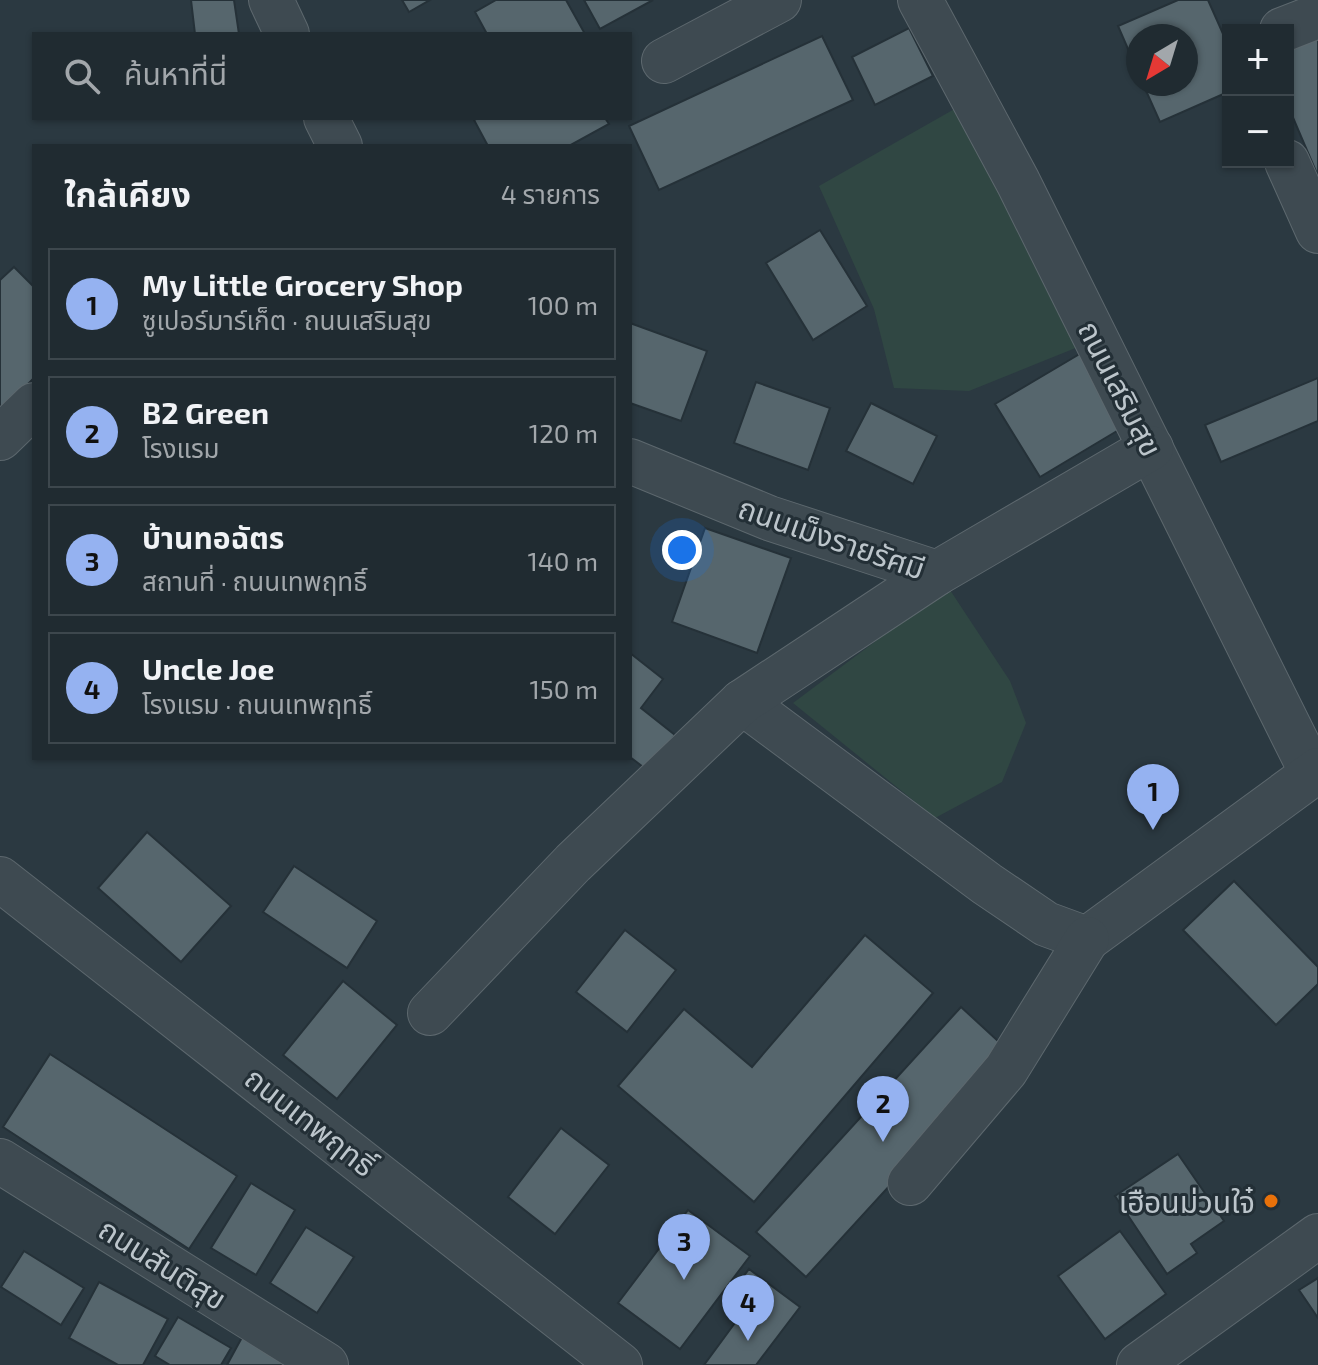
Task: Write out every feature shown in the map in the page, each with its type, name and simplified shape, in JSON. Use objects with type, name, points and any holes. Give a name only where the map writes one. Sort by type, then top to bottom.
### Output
[{"type":"street","points":[[271,0],[286,32]]},
{"type":"street","points":[[664,61],[779,0]]},
{"type":"street","name":"ถนนเสริมสุข","points":[[920,0],[1018,182],[1315,772]]},
{"type":"street","points":[[1294,25],[1318,16]]},
{"type":"street","points":[[327,120],[338,144]]},
{"type":"street","points":[[1290,168],[1318,231]]},
{"type":"street","points":[[0,438],[32,407]]},
{"type":"street","name":"ถนนเม็งรายรัศมี","points":[[632,462],[769,518],[937,573],[1151,448]]},
{"type":"street","points":[[430,1013],[573,863],[742,702],[937,573]]},
{"type":"street","points":[[742,702],[999,892],[1046,924],[1087,939]]},
{"type":"street","points":[[910,1183],[1006,1070],[1087,939],[1315,772]]},
{"type":"street","name":"ถนนเทพฤทธิ์","points":[[0,879],[620,1365]]},
{"type":"street","name":"ถนนสันติสุข","points":[[0,1161],[326,1365]]},
{"type":"street","points":[[1139,1365],[1318,1236]]},
{"type":"green space","points":[[958,107],[1083,345],[969,391],[894,388],[874,309],[819,186]]},
{"type":"green space","points":[[948,587],[1010,681],[1026,723],[1002,782],[935,818],[793,703]]},
{"type":"building","points":[[191,0],[234,0],[239,32],[195,32]]},
{"type":"building","points":[[402,0],[430,0],[409,12]]},
{"type":"building","points":[[496,0],[566,0],[584,32],[486,32],[475,12]]},
{"type":"building","points":[[584,0],[653,0],[600,29]]},
{"type":"building","points":[[1178,0],[1208,0],[1222,32],[1222,95],[1160,122],[1148,96],[1198,96],[1198,24],[1126,24],[1126,44],[1118,26]]},
{"type":"building","points":[[1318,23],[1318,176],[1294,120],[1294,32]]},
{"type":"building","points":[[909,28],[933,76],[875,105],[852,57]]},
{"type":"building","points":[[822,36],[853,100],[659,190],[629,126]]},
{"type":"building","points":[[474,120],[606,120],[609,124],[573,144],[487,144]]},
{"type":"building","points":[[820,230],[867,306],[813,340],[766,263]]},
{"type":"building","points":[[14,267],[32,285],[32,380],[0,412],[0,280]]},
{"type":"building","points":[[632,324],[707,351],[681,421],[632,404]]},
{"type":"building","points":[[1083,352],[1127,425],[1040,477],[995,404]]},
{"type":"building","points":[[1318,378],[1318,421],[1221,462],[1205,425]]},
{"type":"building","points":[[756,382],[830,408],[808,470],[734,443]]},
{"type":"building","points":[[871,403],[937,436],[913,484],[846,451]]},
{"type":"building","points":[[705,528],[791,558],[757,653],[672,622]]},
{"type":"building","points":[[632,655],[663,679],[641,708],[675,735],[647,770],[632,759]]},
{"type":"building","points":[[147,832],[231,906],[181,962],[98,888]]},
{"type":"building","points":[[294,866],[377,921],[347,968],[263,912]]},
{"type":"building","points":[[1234,881],[1318,967],[1318,984],[1276,1025],[1183,930]]},
{"type":"building","points":[[625,930],[676,970],[627,1032],[576,992]]},
{"type":"building","points":[[865,935],[933,993],[754,1202],[618,1086],[684,1009],[752,1067]]},
{"type":"building","points":[[343,981],[397,1025],[337,1099],[283,1055]]},
{"type":"building","points":[[961,1007],[1011,1053],[806,1277],[756,1232]]},
{"type":"building","points":[[50,1054],[237,1176],[189,1249],[3,1127]]},
{"type":"building","points":[[561,1128],[609,1165],[555,1234],[508,1197]]},
{"type":"building","points":[[1178,1154],[1224,1221],[1191,1244],[1197,1253],[1167,1274],[1115,1196]]},
{"type":"building","points":[[251,1183],[295,1210],[256,1275],[211,1248]]},
{"type":"building","points":[[688,1210],[750,1256],[680,1349],[618,1303]]},
{"type":"building","points":[[306,1227],[354,1257],[317,1313],[270,1283]]},
{"type":"building","points":[[1120,1231],[1166,1294],[1105,1339],[1058,1276]]},
{"type":"building","points":[[24,1251],[84,1288],[61,1325],[1,1287]]},
{"type":"building","points":[[749,1269],[800,1307],[756,1365],[704,1365],[740,1316],[723,1303]]},
{"type":"building","points":[[1318,1278],[1318,1318],[1299,1290]]},
{"type":"building","points":[[99,1282],[168,1319],[143,1365],[118,1365],[69,1338]]},
{"type":"building","points":[[178,1317],[231,1348],[221,1365],[170,1365],[155,1356]]},
{"type":"building","points":[[246,1330],[294,1365],[227,1365]]},
{"type":"place","name":"My Little Grocery Shop","points":[[1153,830]]},
{"type":"place","name":"B2 Green","points":[[883,1142]]},
{"type":"place","name":"เฮือนม่วนใจ๋","points":[[1271,1201]]},
{"type":"place","name":"บ้านทอฉัตร","points":[[684,1280]]},
{"type":"place","name":"Uncle Joe","points":[[748,1341]]}]
